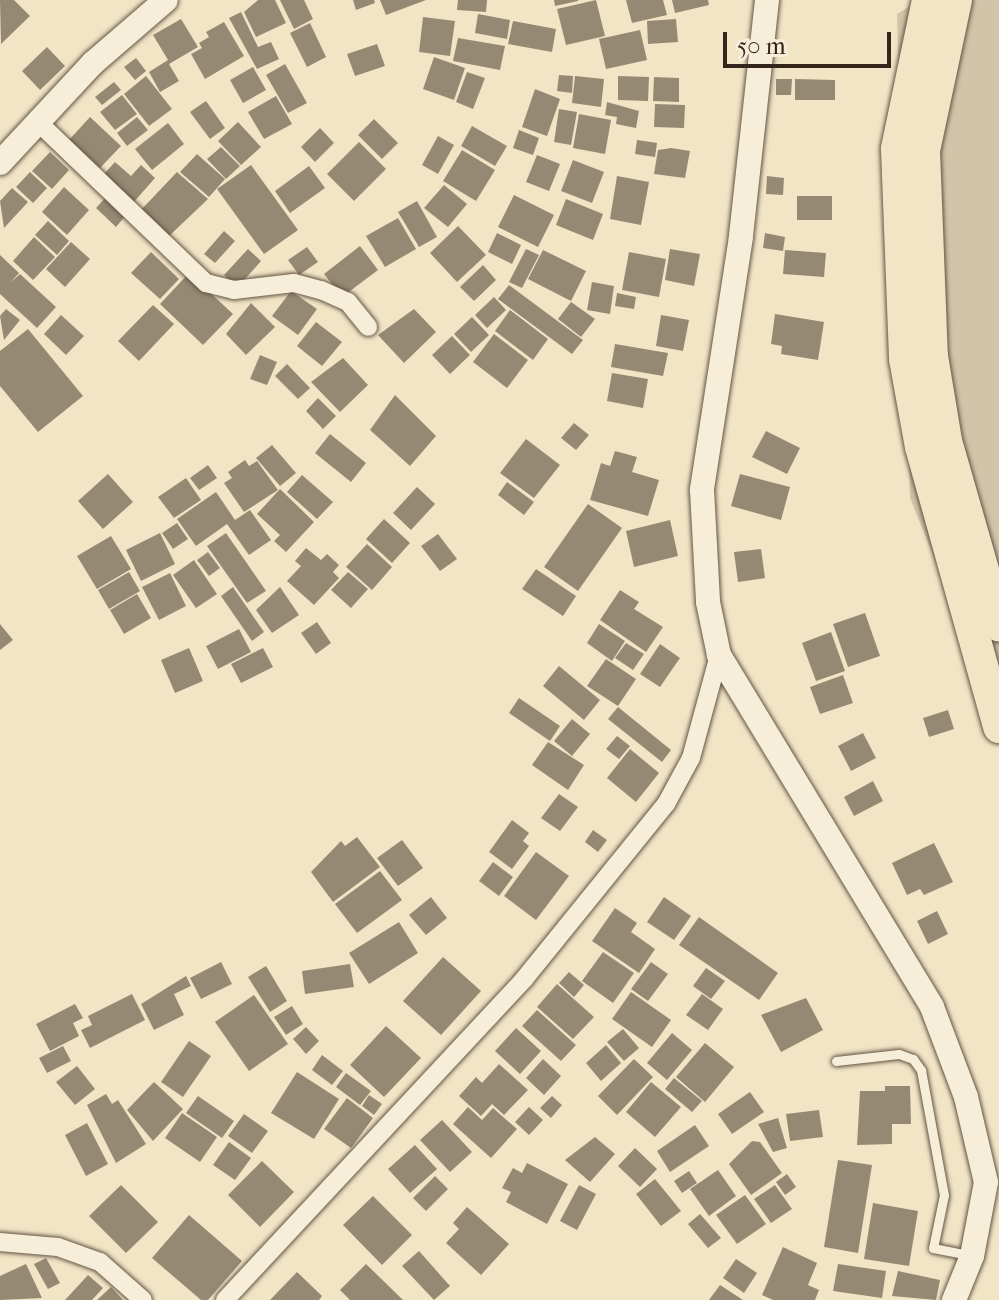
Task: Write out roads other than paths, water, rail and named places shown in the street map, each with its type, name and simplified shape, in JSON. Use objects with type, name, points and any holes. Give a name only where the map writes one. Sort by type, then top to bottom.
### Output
[{"type":"highway","points":[[928,0],[897,149],[905,359],[921,447],[999,727]]},
{"type":"highway","points":[[956,0],[924,151],[932,356],[946,441],[999,626]]},
{"type":"street","points":[[0,163],[93,63],[166,0]]},
{"type":"street","points":[[767,0],[741,237],[702,490],[708,602],[719,655],[932,1007],[966,1097],[986,1182],[972,1256],[954,1300]]},
{"type":"street","points":[[38,122],[206,283],[234,290],[294,283],[321,290],[348,302],[368,327]]},
{"type":"street","points":[[225,1300],[525,978],[666,804],[691,758],[719,655]]},
{"type":"street","points":[[0,1242],[58,1247],[100,1262],[143,1300]]},
{"type":"lane","points":[[836,1061],[899,1054],[913,1059],[921,1070],[944,1195],[933,1248],[972,1256]]}]
